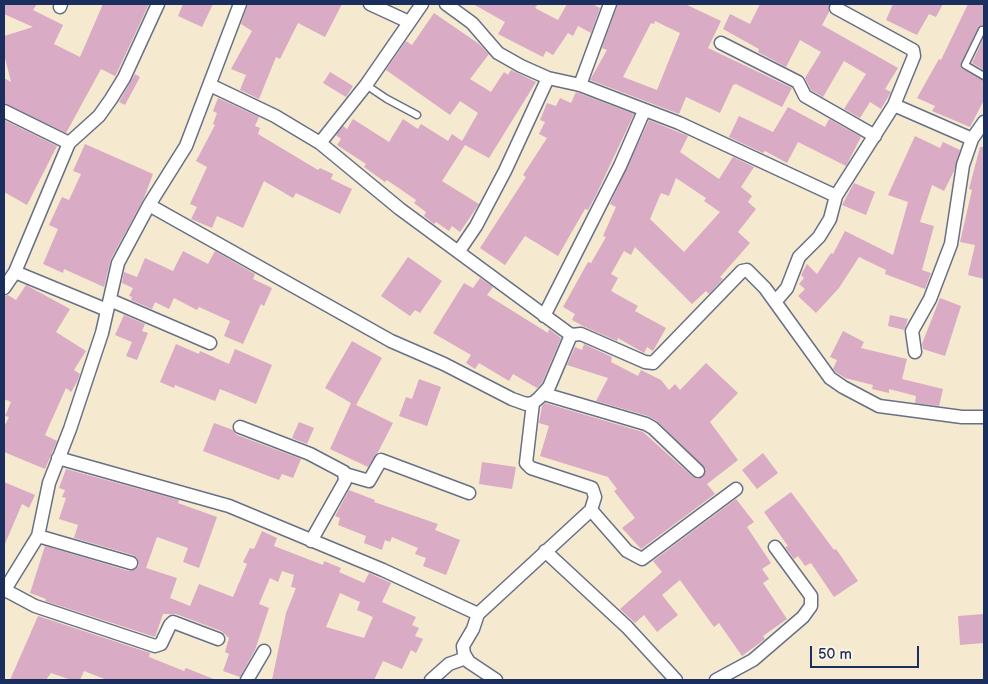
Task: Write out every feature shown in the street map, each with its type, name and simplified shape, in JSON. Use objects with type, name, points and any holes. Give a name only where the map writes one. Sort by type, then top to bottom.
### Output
[{"type":"street","points":[[4,288],[15,272],[69,143],[99,116],[111,99],[124,78],[158,4]]},
{"type":"street","points":[[218,639],[173,622],[161,644],[155,646],[35,606],[4,590],[38,536],[46,494],[93,365],[118,263],[149,204],[186,146],[240,4]]},
{"type":"street","points":[[370,4],[409,22]]},
{"type":"street","points":[[320,143],[366,85],[422,4]]},
{"type":"street","points":[[446,4],[472,23],[498,53],[548,78],[580,84],[644,111],[679,123],[836,196]]},
{"type":"street","points":[[580,84],[610,4]]},
{"type":"street","points":[[775,302],[787,288],[799,257],[819,237],[830,219],[836,196],[894,104],[914,56],[913,50],[836,8]]},
{"type":"street","points":[[721,44],[798,82],[805,96],[874,136]]},
{"type":"street","points":[[459,251],[476,226],[505,171],[548,78]]},
{"type":"street","points":[[210,85],[275,116],[320,143],[400,209],[571,335],[581,334],[645,362],[654,363],[744,270],[750,271],[830,378],[843,387],[879,406],[962,417],[984,417]]},
{"type":"street","points":[[894,104],[972,139]]},
{"type":"street","points":[[4,111],[69,143]]},
{"type":"street","points":[[544,316],[620,166],[644,111]]},
{"type":"street","points":[[915,352],[912,331],[930,299],[951,244],[958,189],[972,139],[984,122]]},
{"type":"street","points":[[149,204],[391,341],[444,364],[512,399],[526,404],[533,403],[549,387],[571,335]]},
{"type":"street","points":[[15,272],[210,343]]},
{"type":"street","points":[[544,394],[646,424],[653,428],[698,471]]},
{"type":"street","points":[[496,680],[466,658],[463,646],[473,629],[478,614],[591,510],[595,497],[590,486],[528,465],[533,403]]},
{"type":"street","points":[[240,427],[310,454],[345,474],[369,481],[380,460],[469,493]]},
{"type":"street","points":[[58,458],[230,506],[383,570],[478,614]]},
{"type":"street","points":[[311,541],[345,481],[345,474]]},
{"type":"street","points":[[591,510],[627,551],[642,559],[736,489]]},
{"type":"street","points":[[38,536],[131,563]]},
{"type":"street","points":[[716,680],[752,660],[803,617],[811,606],[811,596],[775,547]]},
{"type":"street","points":[[545,551],[627,628],[676,680]]},
{"type":"street","points":[[247,680],[264,652]]},
{"type":"street","points":[[431,680],[449,664],[466,658]]},
{"type":"lane","points":[[982,30],[965,65],[984,76]]},
{"type":"lane","points":[[366,85],[387,99],[417,114]]},
{"type":"building","points":[[4,4],[37,4],[33,10],[63,25],[54,44],[80,57],[103,4],[149,4],[114,79],[115,76],[101,69],[66,133],[4,103],[4,78],[11,82],[4,54],[4,36],[33,27],[4,14]]},
{"type":"building","points":[[183,4],[213,4],[202,27],[178,16]]},
{"type":"building","points":[[248,4],[342,4],[325,37],[298,23],[280,59],[276,57],[259,99],[240,90],[246,75],[231,69],[252,31],[241,24]]},
{"type":"building","points":[[473,4],[538,4],[535,8],[558,20],[567,4],[592,4],[600,8],[591,33],[578,26],[573,36],[568,33],[553,55],[546,51],[543,57],[498,34],[505,22]]},
{"type":"building","points":[[618,4],[685,4],[721,21],[708,48],[792,88],[782,107],[736,84],[733,85],[720,113],[686,97],[679,114],[590,80],[607,50],[602,48]],"holes":[[[655,21],[680,33],[657,90],[623,77],[651,23],[654,24]]]},
{"type":"building","points":[[760,4],[829,4],[829,12],[822,25],[898,68],[885,89],[891,92],[881,109],[870,102],[860,118],[844,109],[866,74],[844,61],[823,97],[811,90],[805,78],[821,52],[800,40],[786,67],[758,52],[759,49],[723,29],[730,14],[750,24]]},
{"type":"building","points":[[893,4],[943,4],[936,17],[929,14],[917,35],[886,20]]},
{"type":"building","points":[[968,4],[984,4],[984,26],[978,28],[960,65],[962,69],[984,81],[984,100],[970,127],[932,111],[935,106],[917,98],[939,59],[941,60]]},
{"type":"building","points":[[434,13],[479,44],[489,54],[470,79],[491,92],[504,72],[508,75],[511,70],[536,82],[489,158],[465,145],[442,181],[479,204],[460,232],[452,226],[449,231],[436,222],[434,224],[424,216],[426,212],[414,203],[416,200],[387,180],[385,182],[364,167],[366,164],[337,145],[341,139],[336,135],[343,126],[347,129],[353,119],[389,142],[403,119],[418,129],[421,124],[448,141],[452,134],[462,141],[478,113],[460,101],[450,115],[386,70],[406,41],[412,45]]},
{"type":"building","points":[[984,37],[984,70],[972,63]]},
{"type":"building","points":[[330,72],[353,86],[346,97],[323,83]]},
{"type":"building","points":[[135,74],[140,77],[125,105],[119,102]]},
{"type":"building","points":[[576,92],[634,114],[595,197],[588,210],[585,209],[558,256],[525,236],[505,265],[480,248],[526,177],[523,175],[547,138],[539,134],[545,122],[540,120],[547,103],[556,106],[560,98],[571,103]]},
{"type":"building","points":[[218,98],[259,117],[255,126],[260,128],[258,134],[318,170],[320,168],[333,174],[331,179],[352,189],[340,214],[296,193],[293,198],[264,181],[243,228],[217,216],[212,228],[191,219],[197,207],[190,204],[207,167],[196,161],[215,125],[213,124],[217,113],[213,111]]},
{"type":"building","points":[[788,107],[825,127],[829,119],[861,137],[846,166],[798,142],[787,163],[765,151],[763,153],[729,137],[739,116],[773,132]]},
{"type":"building","points":[[4,120],[57,146],[27,205],[4,192]]},
{"type":"building","points":[[649,120],[688,136],[680,152],[719,179],[733,157],[754,167],[741,187],[752,196],[748,202],[756,209],[738,232],[750,243],[720,277],[723,279],[709,294],[706,291],[692,304],[635,247],[631,255],[624,251],[611,274],[618,278],[611,291],[638,306],[635,311],[666,328],[653,351],[647,347],[644,353],[618,338],[617,341],[583,326],[572,320],[575,314],[563,307],[588,262],[591,263],[606,237],[603,236],[616,207],[610,204]],"holes":[[[676,178],[706,198],[704,201],[720,212],[684,252],[650,219],[661,193],[669,196]]]},
{"type":"building","points":[[915,136],[940,148],[943,142],[960,150],[954,171],[944,191],[932,185],[920,222],[934,226],[922,270],[931,273],[925,289],[885,274],[886,270],[859,257],[839,288],[816,313],[798,296],[805,289],[799,284],[804,278],[801,275],[807,264],[817,274],[831,253],[833,254],[845,231],[893,255],[908,202],[888,195]]},
{"type":"building","points":[[85,144],[153,174],[144,198],[111,259],[104,287],[64,269],[63,273],[43,264],[58,229],[49,225],[62,197],[69,200],[81,174],[73,171]]},
{"type":"building","points":[[980,147],[984,147],[984,279],[968,275],[975,245],[960,242],[972,190],[969,189]]},
{"type":"building","points":[[854,183],[875,192],[866,215],[842,205]]},
{"type":"building","points":[[183,251],[208,264],[215,251],[255,274],[253,279],[272,288],[264,306],[261,304],[243,344],[224,336],[230,321],[199,307],[197,310],[174,298],[169,309],[155,302],[152,309],[131,300],[132,297],[129,296],[133,288],[122,283],[124,272],[137,277],[145,258],[173,271]]},
{"type":"building","points":[[408,257],[442,281],[420,313],[415,310],[410,316],[381,296]]},
{"type":"building","points":[[480,278],[493,287],[487,295],[548,333],[549,329],[561,338],[542,383],[537,388],[513,374],[509,381],[479,363],[475,369],[466,363],[471,355],[433,333],[464,283],[473,288]]},
{"type":"building","points":[[26,285],[70,309],[56,332],[86,351],[74,370],[80,374],[77,382],[71,392],[66,388],[45,435],[57,441],[45,469],[4,452],[4,427],[9,417],[5,416],[11,402],[4,399],[4,296],[8,295],[16,300]]},
{"type":"building","points":[[940,298],[961,306],[945,356],[923,349],[922,344]]},
{"type":"building","points":[[124,315],[145,324],[142,331],[148,333],[137,360],[126,356],[132,342],[115,335]]},
{"type":"building","points":[[890,315],[908,319],[904,330],[888,326]]},
{"type":"building","points":[[843,331],[864,342],[861,348],[907,359],[902,379],[943,389],[939,406],[915,403],[916,396],[889,389],[889,393],[872,389],[873,385],[845,378],[836,372],[833,369],[837,360],[830,357]]},
{"type":"building","points":[[352,341],[382,358],[356,405],[393,423],[368,467],[330,449],[351,403],[325,388]]},
{"type":"building","points":[[176,344],[199,354],[200,351],[229,364],[235,349],[272,365],[256,404],[220,389],[215,401],[175,385],[174,388],[160,382]]},
{"type":"building","points":[[584,344],[612,357],[611,362],[638,376],[641,370],[661,380],[669,390],[675,384],[680,390],[706,363],[738,393],[710,422],[738,460],[707,484],[715,494],[641,549],[622,528],[635,518],[614,491],[617,489],[608,477],[540,456],[549,426],[539,423],[542,406],[545,403],[643,432],[697,479],[703,477],[706,469],[657,421],[648,416],[596,401],[608,378],[567,365],[575,347],[582,350]]},
{"type":"building","points":[[419,379],[441,387],[427,426],[399,416],[406,397],[412,399]]},
{"type":"building","points":[[299,422],[314,428],[307,444],[292,438]]},
{"type":"building","points":[[214,423],[233,430],[237,435],[301,459],[293,478],[282,474],[279,480],[203,451]]},
{"type":"building","points":[[763,453],[778,473],[757,489],[742,470]]},
{"type":"building","points":[[482,462],[516,467],[512,489],[479,484]]},
{"type":"building","points":[[66,469],[179,500],[178,503],[217,517],[199,568],[183,562],[188,548],[157,537],[146,568],[177,578],[170,598],[190,606],[199,584],[233,597],[247,564],[243,562],[250,548],[254,549],[262,531],[277,538],[274,546],[323,565],[324,561],[341,568],[339,572],[364,583],[369,573],[391,583],[382,602],[416,617],[412,625],[419,628],[415,636],[423,639],[416,653],[411,650],[402,669],[383,661],[374,680],[272,680],[286,613],[296,588],[291,587],[294,575],[282,571],[278,582],[270,578],[259,604],[269,608],[255,650],[240,677],[223,671],[229,654],[225,652],[229,638],[221,631],[176,614],[163,614],[155,637],[45,601],[46,599],[30,593],[45,546],[129,571],[136,569],[139,565],[137,558],[133,555],[74,538],[78,525],[59,519],[66,498],[62,497],[65,490],[59,488]],"holes":[[[340,593],[360,602],[357,610],[373,617],[364,638],[326,627]]]},
{"type":"building","points":[[4,482],[35,495],[29,508],[22,504],[4,546]]},
{"type":"building","points":[[349,490],[375,500],[374,502],[438,524],[435,530],[460,540],[446,575],[423,566],[426,558],[415,554],[418,548],[392,537],[390,542],[385,540],[382,550],[364,543],[366,536],[338,525],[340,518],[335,516]]},
{"type":"building","points":[[791,492],[834,550],[836,549],[858,581],[834,597],[811,563],[805,566],[798,556],[794,559],[785,547],[788,546],[764,512]]},
{"type":"building","points":[[736,499],[754,522],[747,527],[771,563],[762,569],[769,579],[763,583],[787,619],[763,636],[765,639],[742,656],[719,623],[714,627],[680,580],[662,595],[678,615],[657,632],[644,615],[635,623],[620,609],[662,572],[653,561]]},
{"type":"building","points":[[984,614],[984,643],[960,645],[958,616]]},
{"type":"building","points":[[38,616],[150,653],[149,657],[184,671],[186,668],[216,680],[107,680],[84,671],[80,680],[71,680],[51,673],[46,680],[10,680]]}]
